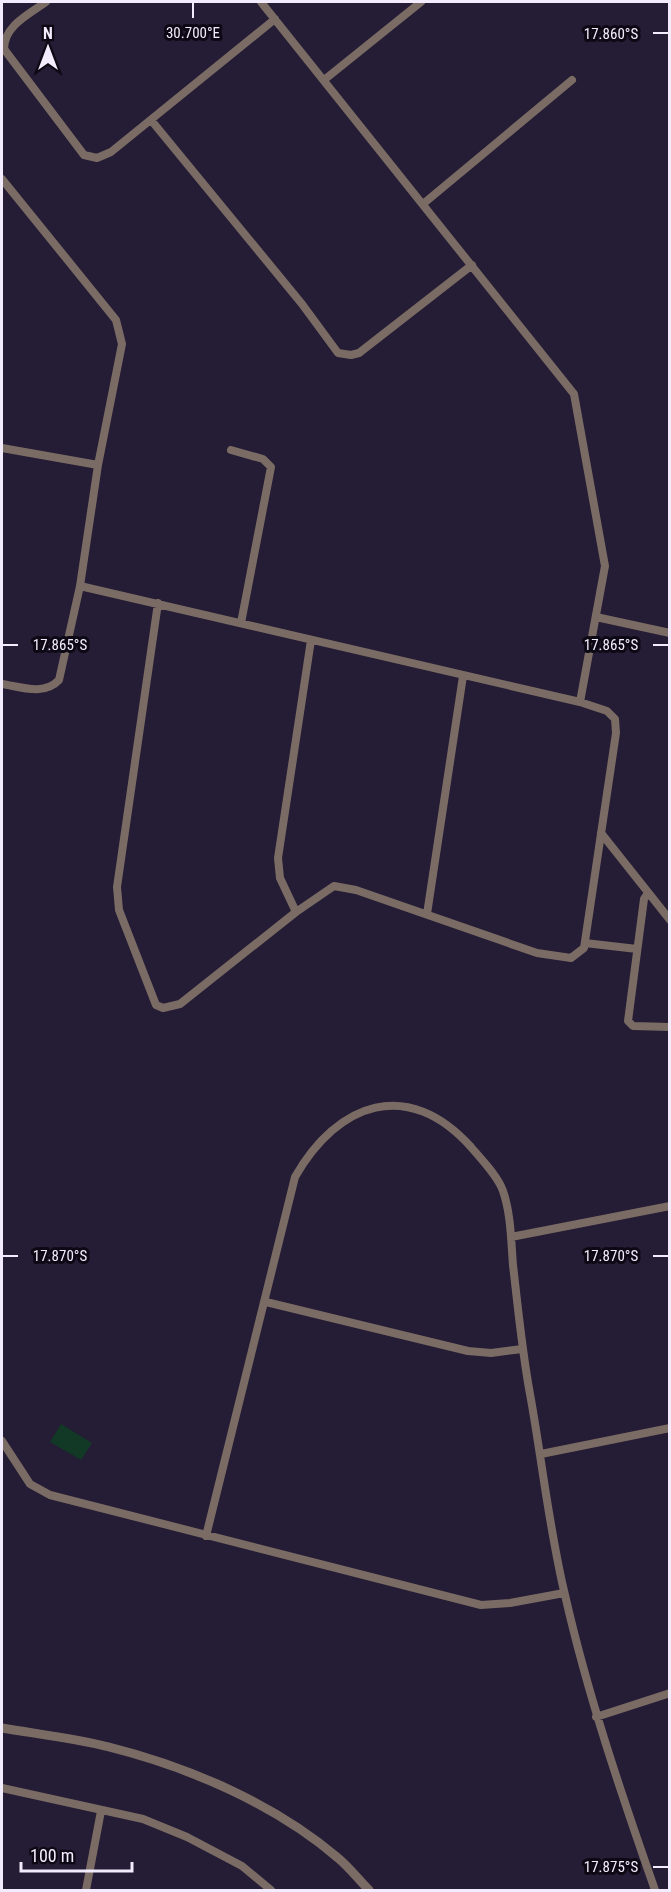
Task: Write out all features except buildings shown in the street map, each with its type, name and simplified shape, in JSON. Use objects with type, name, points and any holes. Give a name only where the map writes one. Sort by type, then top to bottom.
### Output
[{"type":"street","points":[[46,2],[10,29],[4,39],[4,49],[84,154],[97,158],[111,152],[275,19]]},
{"type":"street","points":[[261,2],[574,394],[605,566],[580,702]]},
{"type":"street","points":[[324,80],[422,2]]},
{"type":"street","points":[[423,204],[572,80]]},
{"type":"street","points":[[151,120],[338,353],[351,356],[359,352],[472,265]]},
{"type":"street","points":[[2,179],[116,320],[122,344],[98,465],[80,586],[58,681],[52,687],[42,690],[2,684]]},
{"type":"street","points":[[2,448],[98,465]]},
{"type":"street","points":[[231,450],[263,459],[271,466],[241,623]]},
{"type":"street","points":[[80,586],[158,603],[463,676],[580,702],[607,711],[615,719],[616,733],[585,943],[578,956],[572,958],[537,953],[356,890],[334,886],[296,912],[180,1004],[163,1008],[156,1005],[119,910],[117,887],[158,603]]},
{"type":"street","points":[[596,616],[669,633]]},
{"type":"street","points":[[296,912],[280,878],[278,858],[310,640]]},
{"type":"street","points":[[427,914],[463,676]]},
{"type":"street","points":[[601,833],[669,920]]},
{"type":"street","points":[[648,893],[644,899],[628,1021],[633,1026],[669,1027]]},
{"type":"street","points":[[585,943],[638,949]]},
{"type":"street","points":[[206,1536],[266,1302],[295,1177],[310,1152],[330,1132],[362,1111],[386,1104],[424,1111],[454,1129],[481,1159],[503,1189],[511,1237],[522,1349],[564,1593],[596,1717],[655,1890]]},
{"type":"street","points":[[511,1237],[669,1206]]},
{"type":"street","points":[[266,1302],[468,1351],[491,1353],[522,1349]]},
{"type":"street","points":[[541,1454],[669,1428]]},
{"type":"street","points":[[2,1441],[30,1484],[38,1490],[206,1536],[481,1605],[510,1603],[564,1593]]},
{"type":"street","points":[[596,1717],[669,1693]]},
{"type":"street","points":[[2,1728],[109,1747],[175,1767],[253,1802],[290,1825],[338,1858],[369,1890]]},
{"type":"street","points":[[2,1788],[143,1819],[187,1837],[242,1866],[270,1890]]},
{"type":"street","points":[[86,1890],[101,1811]]},
{"type":"green space","points":[[61,1424],[92,1443],[81,1460],[50,1442]]}]
